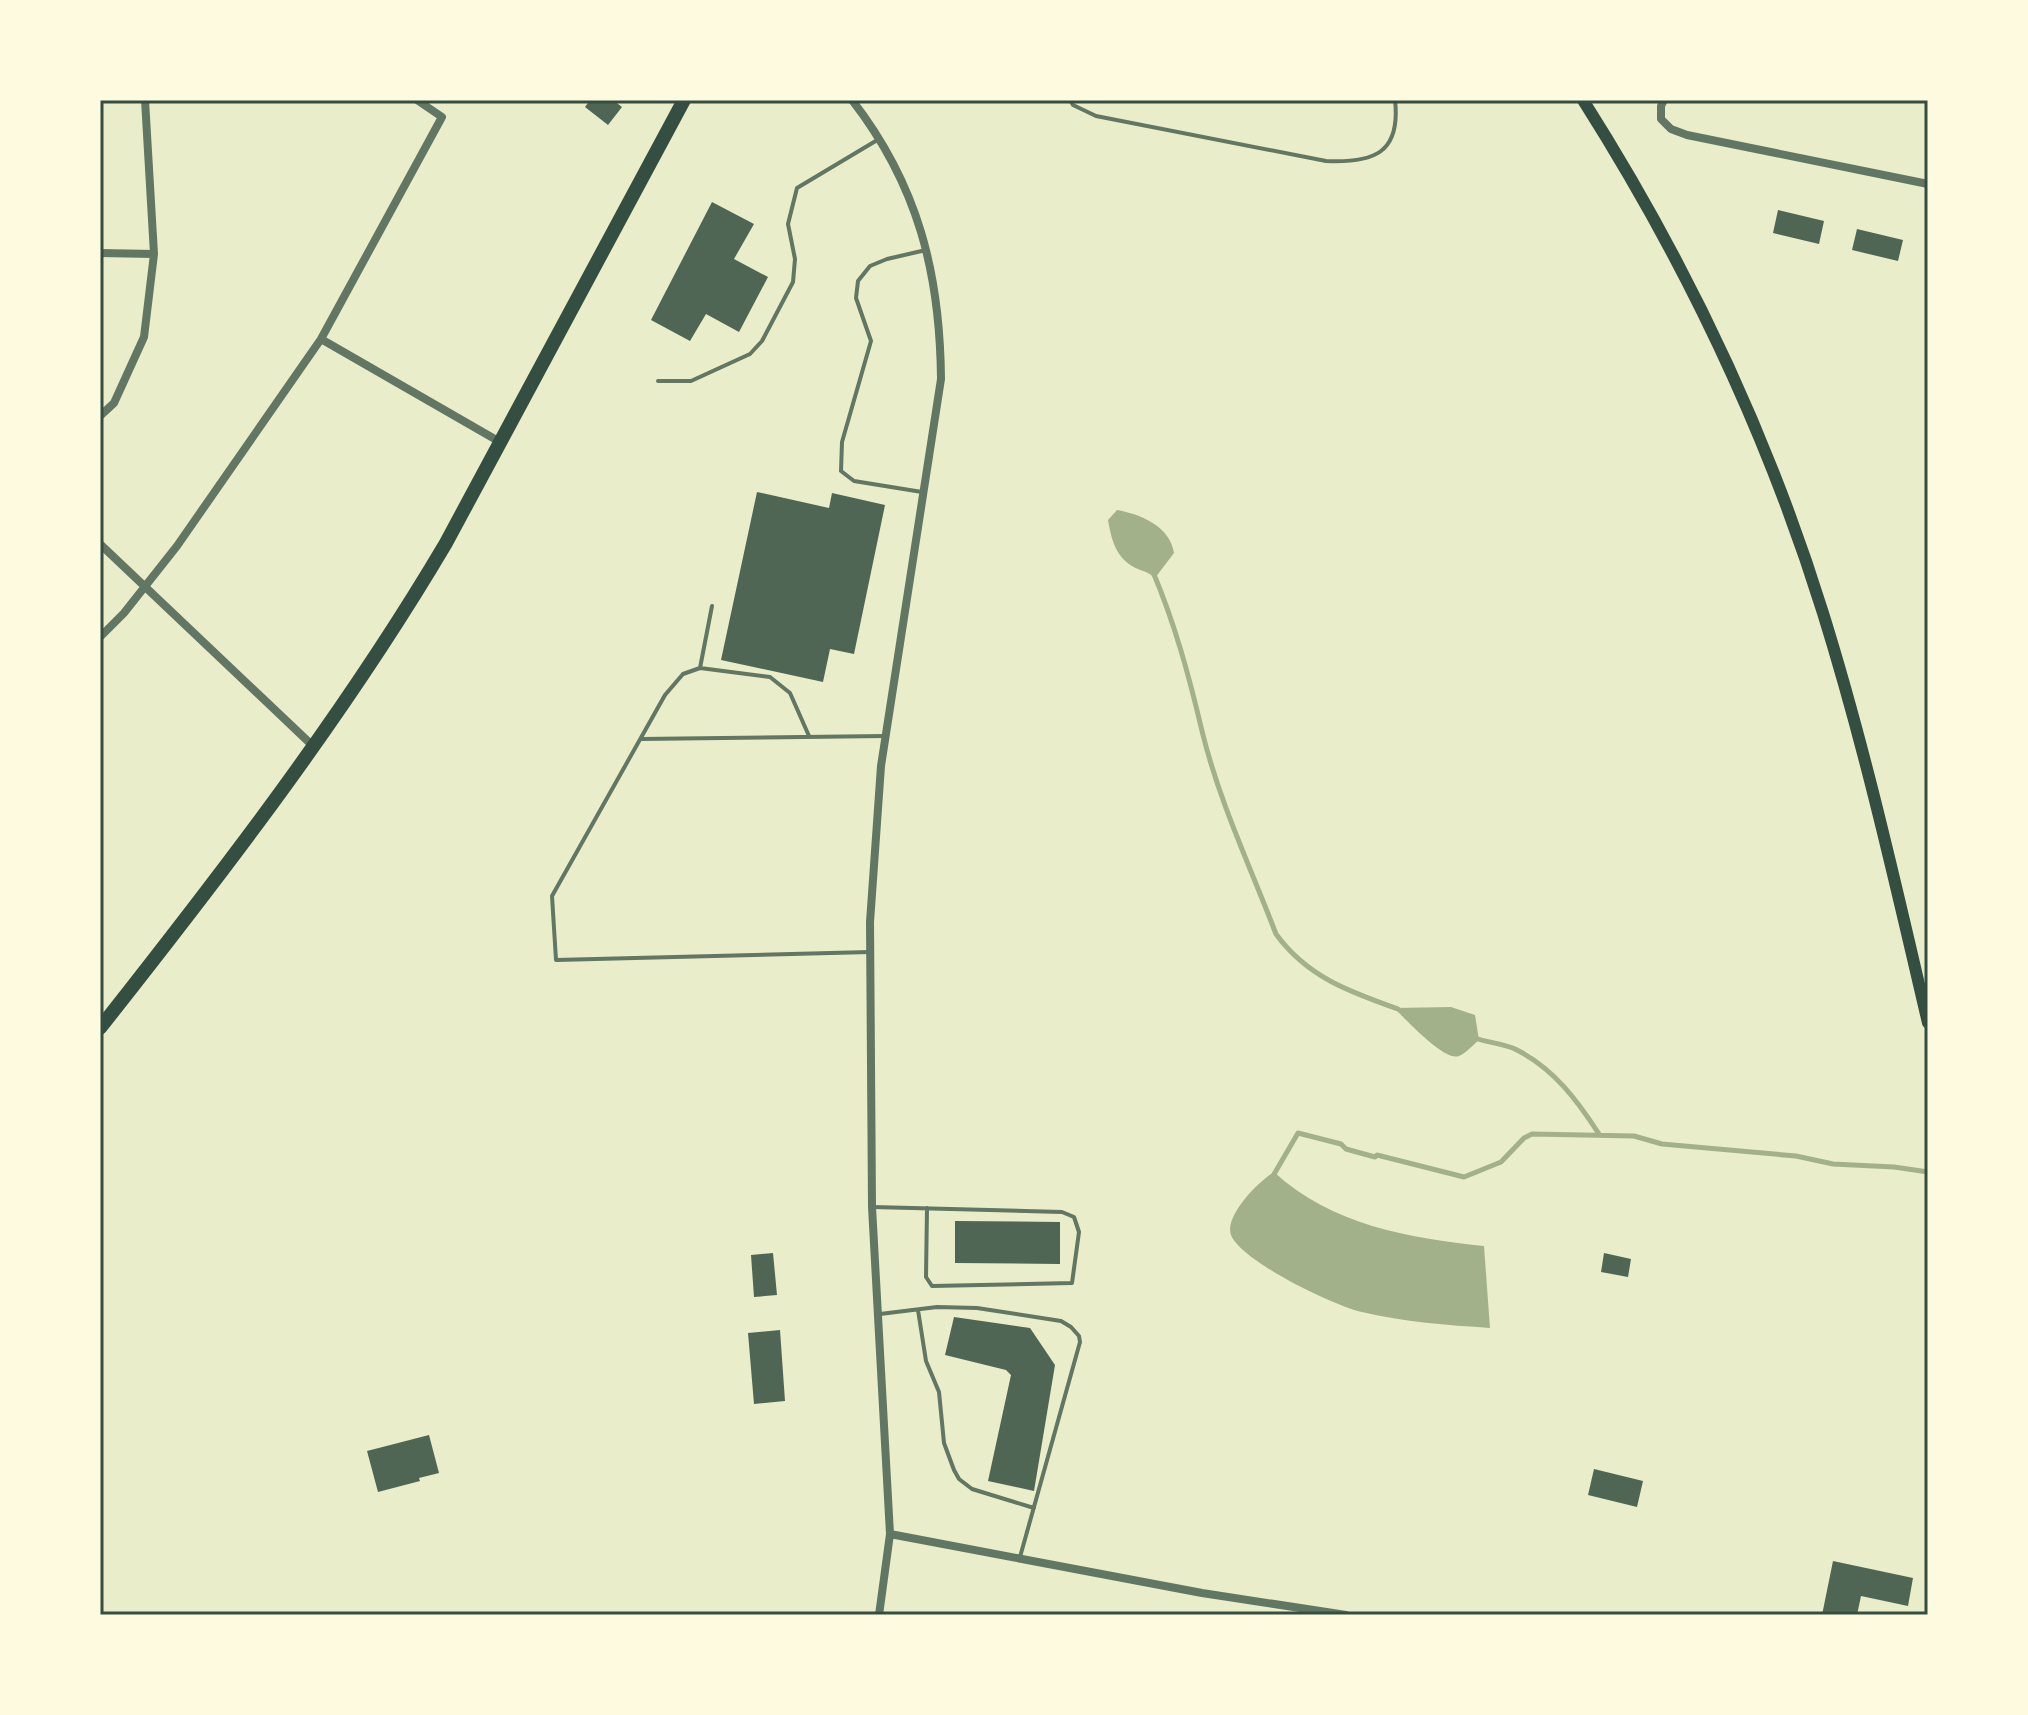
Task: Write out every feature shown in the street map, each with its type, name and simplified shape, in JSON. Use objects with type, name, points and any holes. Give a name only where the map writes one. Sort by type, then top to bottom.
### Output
[{"type":"main road","points":[[100,1028],[314,747],[406,611],[446,543],[684,100]]},
{"type":"main road","points":[[1583,100],[1621,159],[1705,317],[1770,464],[1823,611],[1873,784],[1928,1023]]},
{"type":"street","points":[[100,416],[114,403],[144,337],[154,254],[145,100]]},
{"type":"street","points":[[100,637],[124,613],[177,546],[321,339],[442,117],[417,100]]},
{"type":"street","points":[[852,100],[899,173],[928,250],[939,317],[941,379],[881,766],[870,952],[872,1207],[890,1534],[879,1615]]},
{"type":"street","points":[[1664,100],[1661,119],[1671,129],[1687,135],[1928,184]]},
{"type":"street","points":[[100,253],[154,254]]},
{"type":"street","points":[[321,339],[500,442]]},
{"type":"street","points":[[100,544],[314,747]]},
{"type":"street","points":[[890,1534],[1202,1593],[1346,1615]]},
{"type":"lane","points":[[1070,100],[1073,105],[1096,116],[1326,161],[1352,162],[1375,158],[1390,142],[1397,122],[1395,100]]},
{"type":"lane","points":[[658,381],[691,381],[750,354],[762,341],[793,282],[795,259],[788,224],[797,188],[879,139]]},
{"type":"lane","points":[[924,492],[854,481],[841,471],[841,455],[871,341],[856,298],[858,281],[870,266],[928,250]]},
{"type":"lane","points":[[700,668],[712,606]]},
{"type":"lane","points":[[809,736],[790,693],[770,677],[700,668],[683,674],[665,695],[552,896],[556,960],[870,952]]},
{"type":"lane","points":[[641,739],[886,736]]},
{"type":"lane","points":[[872,1207],[927,1208],[1062,1212],[1074,1217],[1079,1232],[1072,1283],[932,1286],[926,1277],[927,1208]]},
{"type":"lane","points":[[877,1315],[937,1307],[977,1308],[1061,1321],[1079,1336],[1080,1342],[1020,1559]]},
{"type":"lane","points":[[918,1310],[926,1361],[939,1392],[945,1450],[959,1479],[972,1489],[1035,1508]]},
{"type":"shaded area","points":[[1117,510],[1153,523],[1167,535],[1174,553],[1155,578],[1126,562],[1118,552],[1108,520]]},
{"type":"shaded area","points":[[1451,1007],[1475,1015],[1479,1040],[1459,1056],[1452,1056],[1435,1046],[1394,1008]]},
{"type":"shaded area","points":[[1274,1172],[1320,1205],[1346,1217],[1428,1239],[1484,1246],[1490,1328],[1410,1321],[1362,1312],[1311,1292],[1252,1257],[1238,1246],[1230,1227],[1244,1200]]},
{"type":"building","points":[[590,100],[613,100],[622,107],[608,125],[585,107]]},
{"type":"building","points":[[712,202],[754,224],[734,259],[768,277],[739,332],[706,314],[690,341],[651,320]]},
{"type":"building","points":[[1778,210],[1824,221],[1819,244],[1773,233]]},
{"type":"building","points":[[1857,229],[1903,240],[1898,261],[1852,250]]},
{"type":"building","points":[[757,492],[829,508],[832,493],[885,505],[854,654],[830,649],[823,682],[721,660]]},
{"type":"building","points":[[955,1221],[1060,1222],[1060,1264],[955,1263]]},
{"type":"building","points":[[773,1253],[777,1295],[754,1297],[751,1255]]},
{"type":"building","points":[[1604,1253],[1631,1259],[1628,1277],[1601,1272]]},
{"type":"building","points":[[954,1317],[1030,1328],[1055,1365],[1034,1491],[988,1481],[1011,1375],[1006,1370],[945,1355]]},
{"type":"building","points":[[780,1330],[785,1401],[754,1404],[748,1333]]},
{"type":"building","points":[[429,1435],[439,1473],[378,1492],[367,1451]]},
{"type":"building","points":[[1594,1469],[1643,1481],[1637,1507],[1588,1495]]},
{"type":"building","points":[[1833,1561],[1913,1578],[1908,1606],[1861,1596],[1857,1615],[1822,1615]]},
{"type":"waterway","points":[[1153,572],[1181,650],[1217,783],[1276,934],[1288,949],[1316,972],[1346,989],[1398,1009]]},
{"type":"waterway","points":[[1475,1038],[1512,1048],[1542,1066],[1573,1097],[1599,1134]]},
{"type":"waterway","points":[[1273,1176],[1298,1133],[1375,1157],[1464,1177],[1501,1162],[1532,1134],[1634,1136],[1662,1144],[1928,1172]]}]
